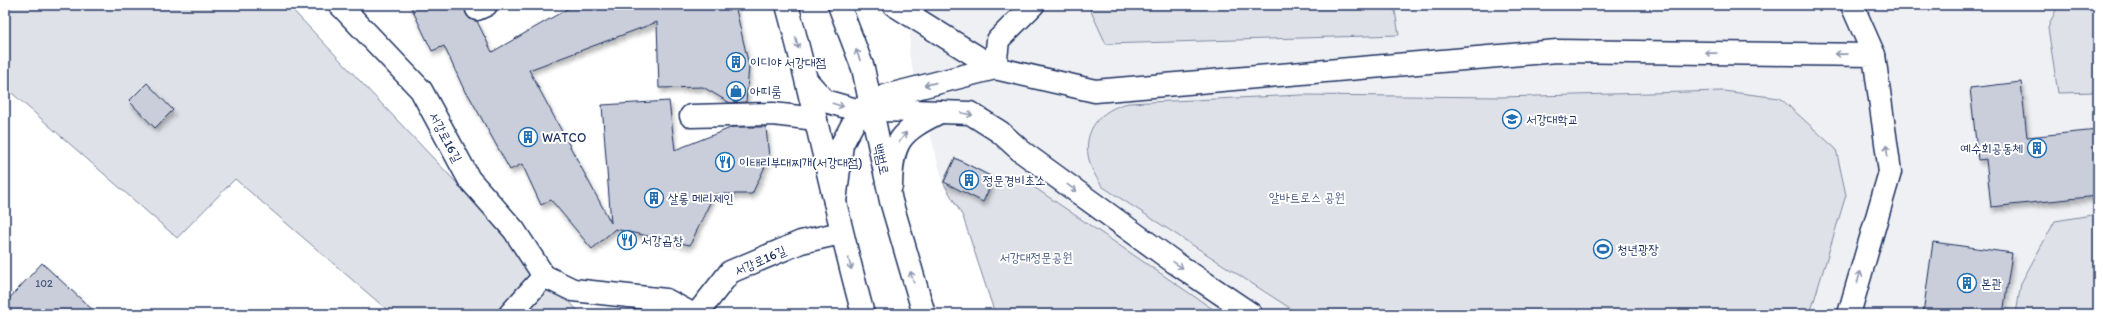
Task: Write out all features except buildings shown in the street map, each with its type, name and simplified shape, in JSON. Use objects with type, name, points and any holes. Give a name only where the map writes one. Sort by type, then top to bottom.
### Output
[{"type":"street","name":"서강로16길","points":[[340,5],[421,90],[469,179],[514,230],[544,276]]},
{"type":"street","points":[[787,5],[808,82],[841,232],[863,314]]},
{"type":"street","name":"백범로","points":[[839,5],[863,68],[891,201],[924,314]]},
{"type":"street","points":[[894,5],[995,68],[1095,91],[1557,51],[1874,55]]},
{"type":"street","points":[[995,68],[998,40],[1033,5]]},
{"type":"street","points":[[1849,314],[1890,172],[1874,55],[1852,5]]},
{"type":"street","points":[[835,205],[842,144],[857,116],[872,110],[885,96],[995,68]]},
{"type":"street","points":[[808,82],[825,101],[853,109],[970,113],[988,124],[1021,151],[1167,257],[1251,314]]},
{"type":"street","points":[[891,201],[892,160],[902,135],[919,122],[941,112]]},
{"type":"street","points":[[690,116],[773,114],[816,119]]},
{"type":"street","name":"서강로16길","points":[[697,314],[730,272],[801,242],[841,232]]},
{"type":"street","points":[[510,314],[544,276],[573,290],[666,300],[692,314]]},
{"type":"shaded area","name":"서강대학교","points":[[912,5],[2098,5],[2098,314],[995,314],[963,217],[943,182],[909,55]]},
{"type":"green space","points":[[5,5],[288,5],[581,314],[392,314],[235,179],[177,238],[5,87]]},
{"type":"green space","points":[[1088,5],[1394,5],[1399,35],[1106,44]]},
{"type":"green space","points":[[2058,5],[2098,5],[2098,92],[2058,93],[2048,28]]},
{"type":"green space","name":"알바트로스 공원","points":[[1723,91],[1780,98],[1836,149],[1846,195],[1810,314],[1299,314],[1103,187],[1089,161],[1087,148],[1089,136],[1094,125],[1102,116],[1113,108],[1128,103],[1301,95],[1500,97]]},
{"type":"green space","name":"서강대정문공원","points":[[955,158],[994,178],[1028,183],[1220,314],[995,314],[963,217],[943,182]]},
{"type":"green space","points":[[2098,214],[2098,314],[2016,314],[2021,283],[2055,221]]},
{"type":"place","name":"이디야 서강대점","points":[[736,62]]},
{"type":"place","name":"아띠룸","points":[[736,91]]},
{"type":"place","name":"서강대학교","points":[[1512,119]]},
{"type":"place","name":"WATCO","points":[[528,137]]},
{"type":"place","name":"예수회공동체","points":[[2037,148]]},
{"type":"place","name":"이태리부대찌개(서강대점)","points":[[725,162]]},
{"type":"place","name":"정문경비초소","points":[[969,180]]},
{"type":"place","name":"살롱 메리제인","points":[[654,198]]},
{"type":"place","name":"서강곱창","points":[[627,240]]},
{"type":"place","name":"청년광장","points":[[1603,249]]},
{"type":"place","name":"본관","points":[[1967,283]]}]
